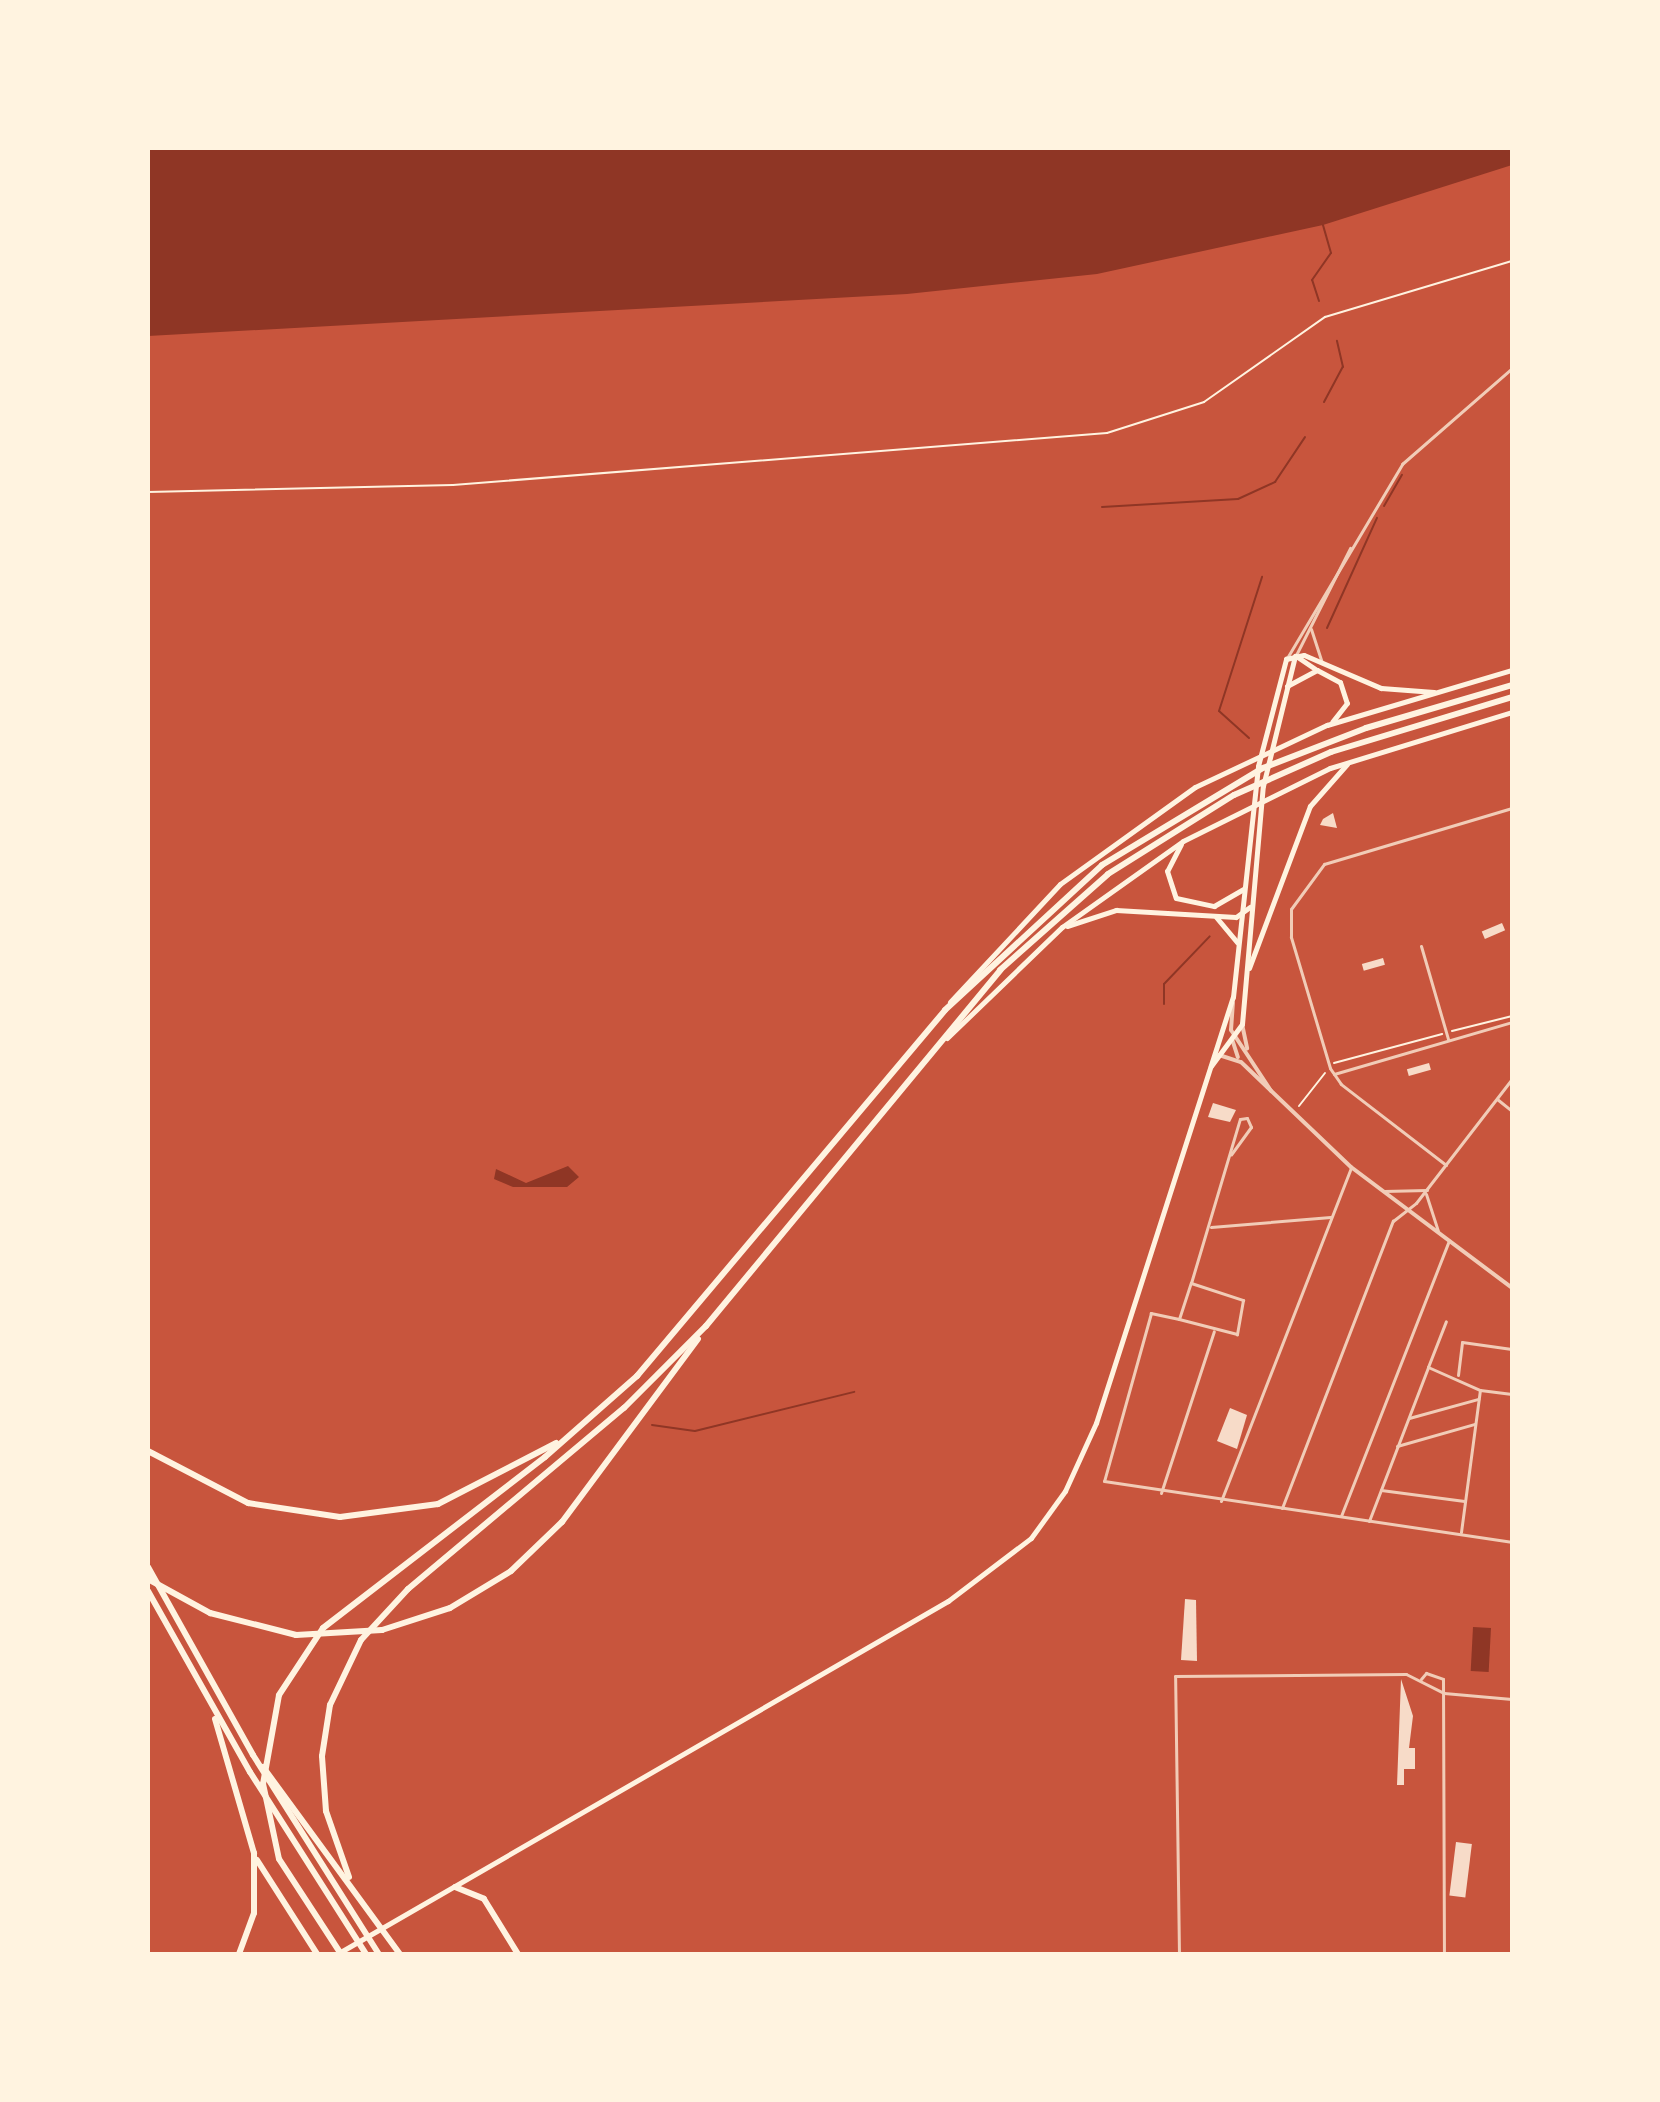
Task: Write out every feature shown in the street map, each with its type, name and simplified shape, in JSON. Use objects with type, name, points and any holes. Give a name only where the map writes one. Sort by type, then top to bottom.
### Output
[{"type":"highway","points":[[339,1954],[286,1875],[265,1804],[270,1723],[292,1668],[334,1616],[563,1440],[667,1344],[945,1010],[1071,890],[1196,803],[1327,741],[1512,685]]},
{"type":"highway","points":[[148,1579],[210,1613],[279,1632],[348,1635],[414,1622],[492,1584],[547,1538],[706,1326],[942,1043],[1049,923],[1169,833],[1331,752],[1512,697]]},
{"type":"highway","points":[[349,1877],[326,1811],[322,1756],[330,1705],[361,1640],[408,1589],[624,1408],[706,1326]]},
{"type":"highway","points":[[148,1451],[248,1503],[340,1517],[438,1504],[563,1440]]},
{"type":"highway","points":[[148,1567],[253,1755],[379,1954]]},
{"type":"highway","points":[[148,1591],[209,1703],[366,1954]]},
{"type":"highway","points":[[209,1703],[254,1853],[275,1898],[317,1954]]},
{"type":"highway","points":[[253,1755],[349,1877],[400,1954]]},
{"type":"highway","points":[[239,1954],[254,1913],[254,1853]]},
{"type":"highway","points":[[455,1887],[484,1899],[518,1954]]},
{"type":"main road","points":[[1296,655],[1340,682],[1348,697],[1327,725]]},
{"type":"main road","points":[[1208,1072],[1242,1024],[1258,843],[1277,715],[1296,655]]},
{"type":"main road","points":[[339,1954],[958,1596],[1031,1538],[1065,1491],[1096,1423],[1213,1050],[1233,997],[1249,842],[1269,714],[1286,659],[1296,655],[1322,662],[1381,688],[1434,692]]},
{"type":"main road","points":[[1286,687],[1317,670]]},
{"type":"main road","points":[[945,1010],[1033,909],[1118,837],[1215,776],[1327,725],[1512,670]]},
{"type":"main road","points":[[942,1043],[1062,927],[1183,841],[1352,760],[1512,712]]},
{"type":"main road","points":[[1246,977],[1310,806],[1352,760]]},
{"type":"main road","points":[[1183,841],[1167,871],[1176,898],[1214,906],[1244,888]]},
{"type":"main road","points":[[1062,927],[1116,910],[1241,916],[1252,905]]},
{"type":"main road","points":[[1215,916],[1238,944]]},
{"type":"street","points":[[1286,659],[1355,537],[1402,464],[1512,368]]},
{"type":"street","points":[[1296,655],[1355,537]]},
{"type":"street","points":[[1311,626],[1322,662]]},
{"type":"street","points":[[1292,647],[1296,655]]},
{"type":"street","points":[[1446,1165],[1334,1074],[1291,937],[1291,909],[1302,886],[1324,864],[1512,808]]},
{"type":"street","points":[[1421,946],[1448,1040]]},
{"type":"street","points":[[1233,997],[1233,1034],[1241,1062]]},
{"type":"street","points":[[1334,1074],[1512,1022]]},
{"type":"street","points":[[1242,1024],[1248,1051]]},
{"type":"street","points":[[1213,1050],[1233,1034]]},
{"type":"street","points":[[1233,1034],[1248,1051],[1276,1099]]},
{"type":"street","points":[[1214,1060],[1226,1053],[1241,1062],[1276,1099],[1351,1167],[1512,1288]]},
{"type":"street","points":[[1282,1508],[1393,1221],[1427,1190],[1512,1079]]},
{"type":"street","points":[[1497,1099],[1512,1111]]},
{"type":"street","points":[[1179,1319],[1240,1119],[1247,1118],[1251,1127],[1231,1155]]},
{"type":"street","points":[[1221,1501],[1351,1167]]},
{"type":"street","points":[[1381,1190],[1427,1190]]},
{"type":"street","points":[[1427,1190],[1440,1234]]},
{"type":"street","points":[[1209,1227],[1331,1217]]},
{"type":"street","points":[[1341,1516],[1449,1240]]},
{"type":"street","points":[[1191,1283],[1246,1306],[1237,1334],[1214,1331],[1151,1313],[1104,1481],[1161,1493],[1512,1542]]},
{"type":"street","points":[[1369,1521],[1446,1321]]},
{"type":"street","points":[[1161,1493],[1214,1331]]},
{"type":"street","points":[[1457,1377],[1462,1342],[1512,1349]]},
{"type":"street","points":[[1428,1367],[1457,1377],[1480,1390],[1512,1394]]},
{"type":"street","points":[[1461,1534],[1480,1390]]},
{"type":"street","points":[[1409,1418],[1478,1399]]},
{"type":"street","points":[[1397,1446],[1474,1424]]},
{"type":"street","points":[[1379,1490],[1464,1501]]},
{"type":"street","points":[[1179,1954],[1175,1676],[1421,1679],[1440,1675],[1444,1693],[1444,1954]]},
{"type":"street","points":[[1421,1679],[1444,1693],[1512,1699]]},
{"type":"path","points":[[148,492],[453,485],[1107,433],[1204,402],[1325,317],[1512,261]]},
{"type":"path","points":[[1454,1030],[1512,1016]]},
{"type":"path","points":[[1332,1065],[1438,1035]]},
{"type":"path","points":[[1299,1106],[1327,1071]]},
{"type":"shaded area","points":[[148,148],[1512,148],[1512,165],[1323,225],[1097,274],[907,294],[148,336]]},
{"type":"shaded area","points":[[568,1166],[579,1177],[567,1187],[513,1187],[494,1179],[496,1169],[526,1183]]},
{"type":"shaded area","points":[[1473,1627],[1491,1628],[1489,1672],[1471,1671]]},
{"type":"building","points":[[1333,813],[1337,828],[1320,825],[1323,819]]},
{"type":"building","points":[[1502,923],[1505,930],[1485,939],[1482,932]]},
{"type":"building","points":[[1383,958],[1385,965],[1364,971],[1362,964]]},
{"type":"building","points":[[1429,1063],[1431,1070],[1409,1076],[1407,1069]]},
{"type":"building","points":[[1213,1103],[1236,1110],[1230,1122],[1208,1117]]},
{"type":"building","points":[[1230,1408],[1247,1415],[1237,1449],[1217,1441]]},
{"type":"building","points":[[1185,1599],[1196,1600],[1197,1661],[1181,1660]]},
{"type":"building","points":[[1401,1679],[1413,1716],[1409,1748],[1415,1748],[1415,1769],[1404,1769],[1404,1785],[1397,1785]]},
{"type":"building","points":[[1456,1842],[1472,1844],[1465,1898],[1449,1896]]},
{"type":"waterway","points":[[1319,301],[1312,280],[1331,253],[1323,225]]},
{"type":"waterway","points":[[1324,402],[1343,367],[1337,341]]},
{"type":"waterway","points":[[1102,507],[1238,499],[1275,482],[1305,437]]},
{"type":"waterway","points":[[1384,506],[1402,475]]},
{"type":"waterway","points":[[1327,628],[1377,518]]},
{"type":"waterway","points":[[1249,738],[1219,711],[1262,577]]},
{"type":"waterway","points":[[1164,1004],[1164,984],[1210,936]]},
{"type":"waterway","points":[[652,1425],[695,1431],[854,1392]]}]
